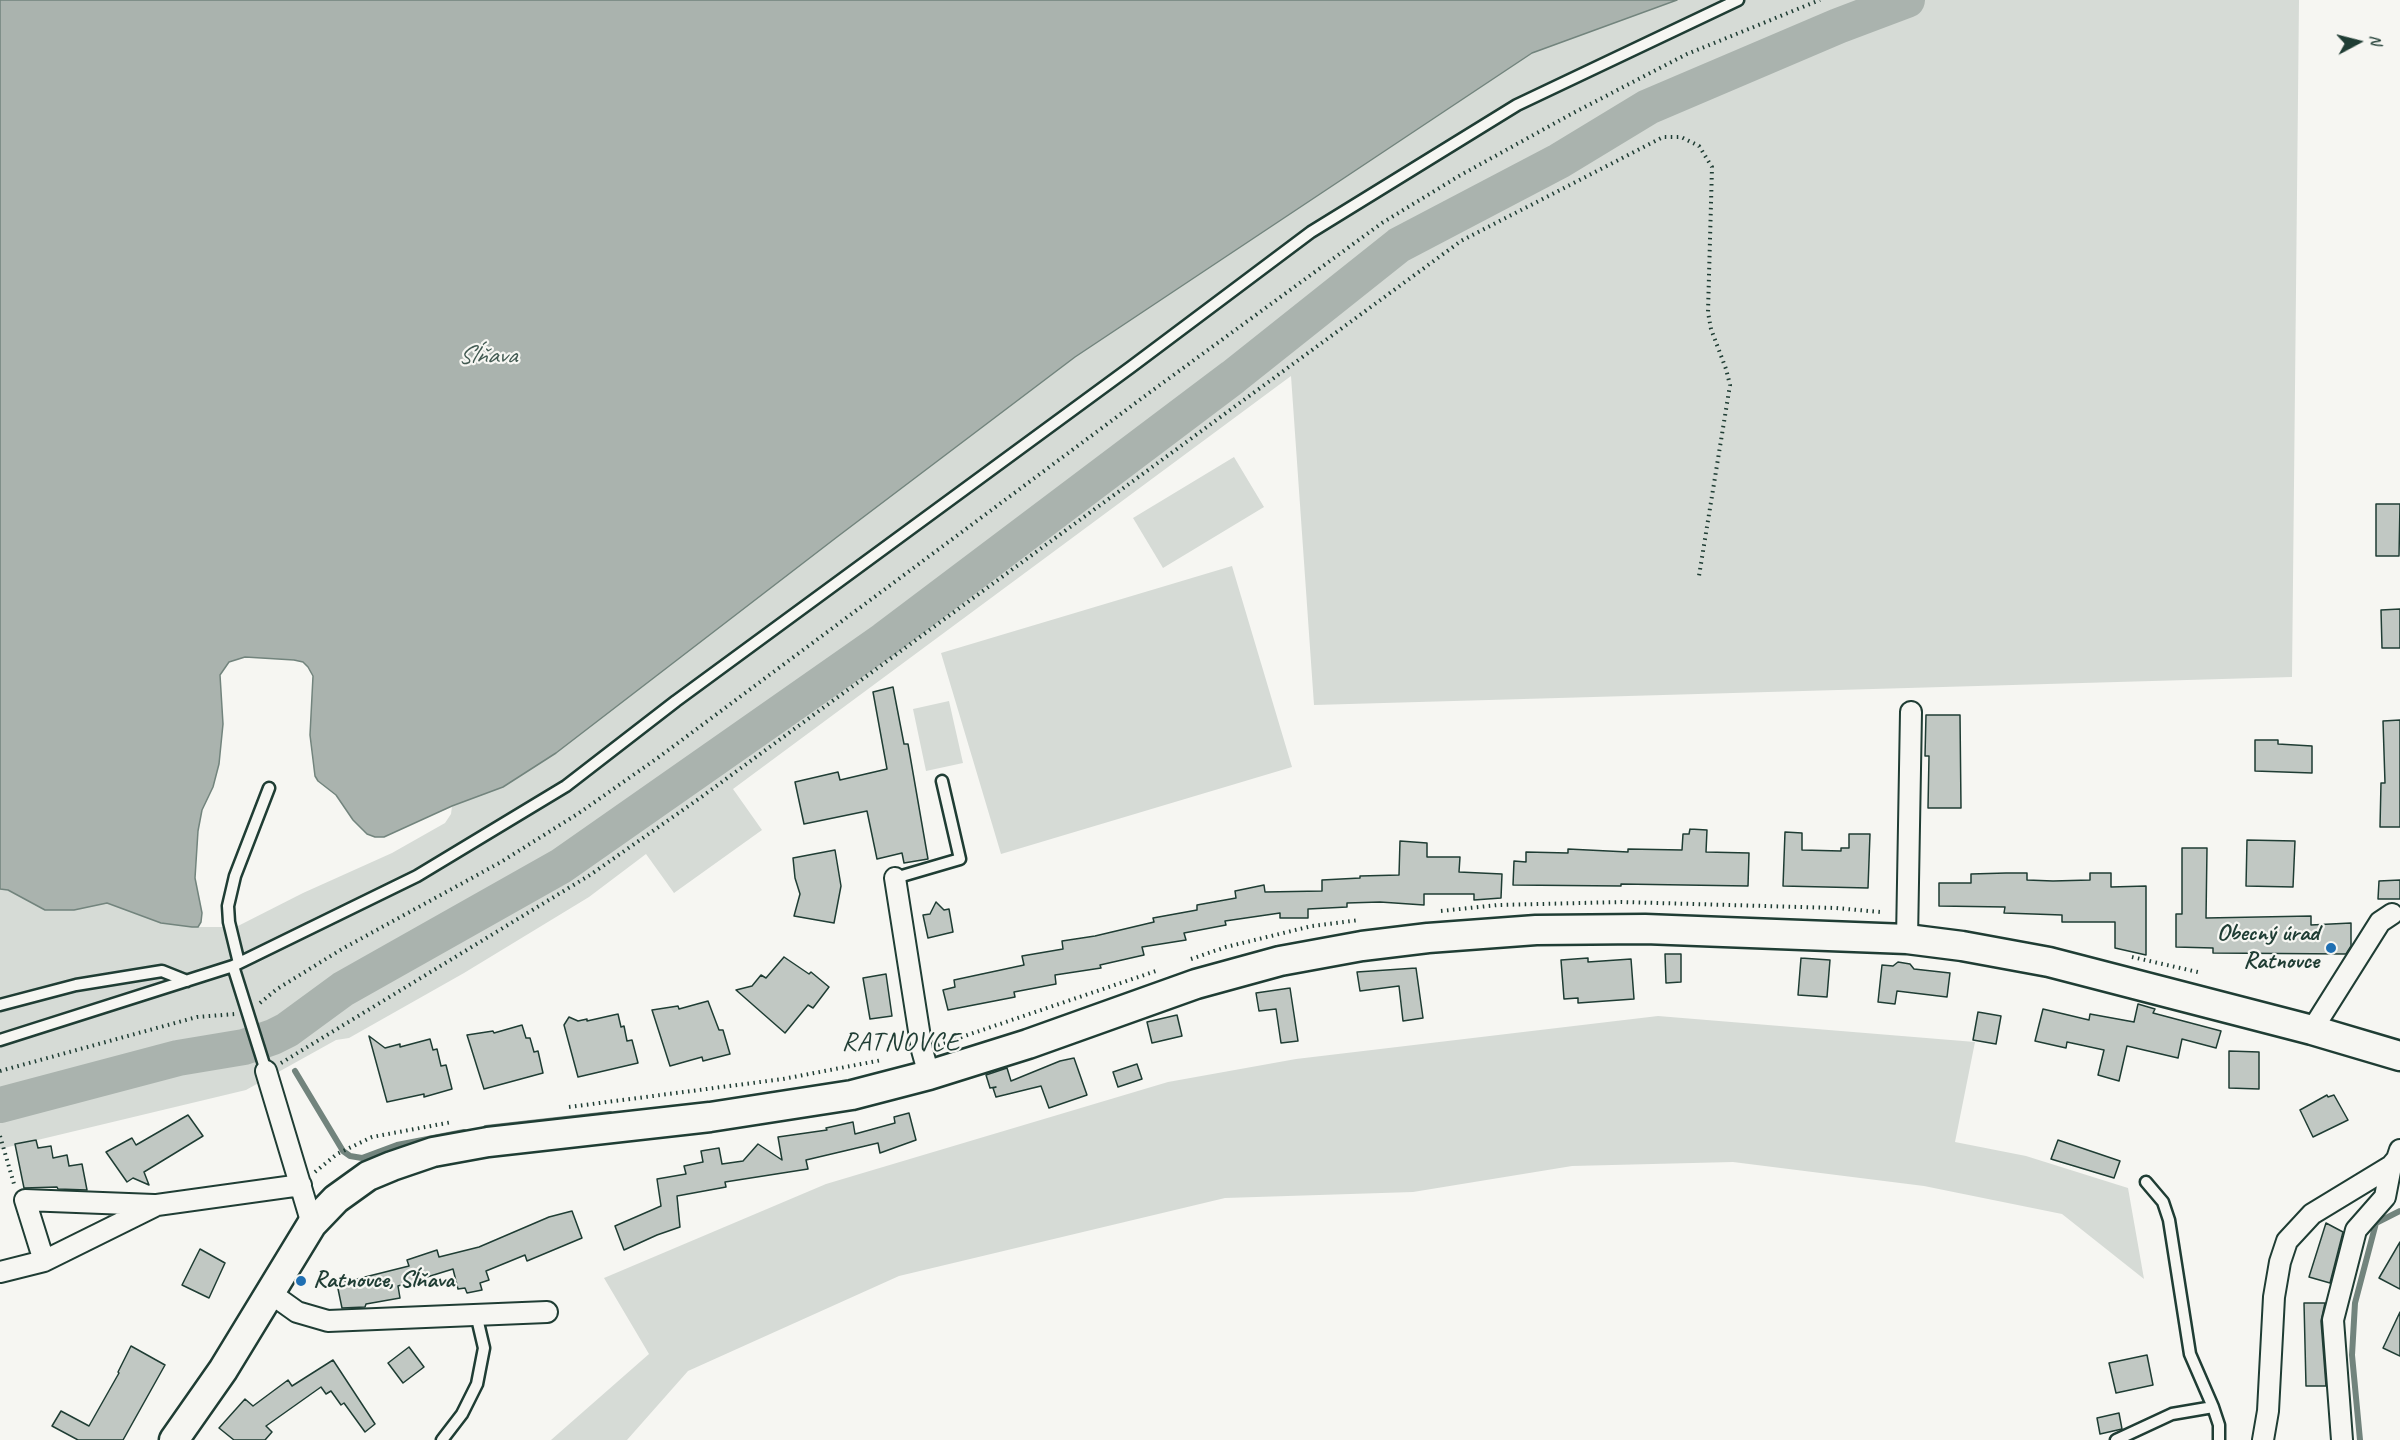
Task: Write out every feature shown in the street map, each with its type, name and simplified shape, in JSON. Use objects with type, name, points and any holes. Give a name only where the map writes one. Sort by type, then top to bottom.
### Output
[{"type":"main road","points":[[174,1440],[223,1370],[312,1224],[336,1199],[368,1176],[392,1166],[433,1152],[488,1142],[710,1117],[852,1095],[929,1075],[1028,1044],[1196,984],[1280,961],[1362,946],[1428,938],[1536,930],[1645,929],[1907,939],[1962,946],[2049,962],[2312,1030],[2400,1056]]},
{"type":"street","points":[[1907,939],[1911,711]]},
{"type":"street","points":[[895,878],[922,1050],[929,1075]]},
{"type":"street","points":[[2312,1030],[2380,921],[2392,914]]},
{"type":"street","points":[[264,1064],[312,1224]]},
{"type":"street","points":[[2264,1440],[2268,1412],[2274,1297],[2280,1262],[2288,1241],[2312,1214],[2395,1158]]},
{"type":"street","points":[[2342,1440],[2333,1320],[2356,1230],[2385,1197],[2395,1158]]},
{"type":"street","points":[[44,1261],[25,1200],[157,1205],[301,1185]]},
{"type":"street","points":[[0,1272],[44,1261],[157,1205]]},
{"type":"street","points":[[269,1292],[297,1312],[328,1321],[547,1312]]},
{"type":"lane","points":[[0,1040],[236,964],[417,876],[566,786],[1311,232],[1517,105],[1738,0]]},
{"type":"lane","points":[[895,878],[960,859],[942,782]]},
{"type":"lane","points":[[264,1064],[246,1013],[228,906],[235,876],[269,788]]},
{"type":"lane","points":[[0,1005],[76,985],[162,971],[187,981]]},
{"type":"lane","points":[[2146,1182],[2163,1202],[2169,1220],[2190,1354],[2213,1407],[2219,1425],[2219,1440]]},
{"type":"lane","points":[[442,1440],[462,1414],[477,1384],[484,1348],[476,1314]]},
{"type":"lane","points":[[2116,1440],[2172,1414],[2213,1407]]},
{"type":"path","points":[[0,1071],[197,1017],[246,1013],[278,989],[342,949],[501,862],[579,813],[659,757],[1382,223],[1469,170],[1687,54],[1820,0]]},
{"type":"path","points":[[264,1064],[608,862],[700,798],[1461,241],[1663,137],[1682,137],[1699,146],[1712,166],[1708,312],[1711,329],[1730,385],[1699,576]]},
{"type":"path","points":[[0,1136],[18,1197],[25,1200]]},
{"type":"shaded area","points":[[1677,0],[2299,0],[2292,677],[1314,705],[1291,376],[733,789],[762,830],[674,893],[646,854],[589,897],[464,973],[349,1038],[336,1040],[246,1090],[0,1149],[0,889],[8,890],[45,910],[74,910],[107,903],[161,923],[192,927],[236,927],[303,893],[392,853],[445,823],[451,814],[452,806],[503,787],[1075,357],[1532,53]]},
{"type":"shaded area","points":[[1234,457],[1264,507],[1163,568],[1133,518]]},
{"type":"shaded area","points":[[1232,566],[1292,767],[1001,854],[941,653]]},
{"type":"shaded area","points":[[949,701],[963,763],[926,771],[913,709]]},
{"type":"shaded area","points":[[1658,1016],[1975,1042],[1955,1142],[2026,1156],[2128,1188],[2144,1279],[2062,1214],[1924,1186],[1733,1162],[1572,1166],[1413,1192],[1225,1198],[899,1276],[688,1371],[627,1440],[551,1440],[649,1354],[604,1278],[826,1184],[1168,1082],[1296,1059]]},
{"type":"water","name":"Sĺňava","points":[[0,0],[1677,0],[1532,53],[1075,357],[556,753],[503,787],[452,806],[384,837],[367,834],[353,820],[336,795],[315,776],[310,735],[313,676],[308,667],[303,662],[294,660],[245,657],[229,662],[220,675],[223,724],[219,764],[213,787],[202,810],[198,831],[195,878],[202,913],[201,922],[198,927],[192,927],[161,923],[107,903],[74,910],[45,910],[8,890],[0,889]]},
{"type":"building","points":[[2376,504],[2400,504],[2399,556],[2376,556]]},
{"type":"building","points":[[2400,609],[2400,648],[2382,648],[2381,610]]},
{"type":"building","points":[[893,687],[904,744],[908,744],[928,859],[904,863],[902,853],[877,859],[867,811],[804,824],[795,782],[838,772],[840,780],[887,769],[873,692]]},
{"type":"building","points":[[1926,715],[1960,715],[1961,808],[1928,808],[1929,756],[1925,756]]},
{"type":"building","points":[[2400,720],[2400,827],[2380,827],[2381,783],[2385,783],[2383,721]]},
{"type":"building","points":[[2255,740],[2278,740],[2278,744],[2312,746],[2312,773],[2255,771]]},
{"type":"building","points":[[1690,829],[1707,830],[1706,852],[1749,853],[1748,886],[1513,885],[1514,861],[1526,862],[1526,852],[1568,853],[1568,849],[1628,852],[1628,849],[1682,850],[1683,834],[1689,834]]},
{"type":"building","points":[[1785,832],[1802,833],[1802,850],[1841,851],[1841,848],[1849,848],[1849,834],[1870,834],[1868,888],[1783,886]]},
{"type":"building","points":[[2247,840],[2295,841],[2293,887],[2246,886]]},
{"type":"building","points":[[1400,841],[1427,843],[1427,857],[1460,857],[1459,872],[1502,874],[1501,898],[1474,900],[1474,894],[1424,894],[1424,905],[1380,902],[1347,903],[1347,907],[1308,909],[1308,918],[1280,918],[1280,913],[1225,921],[1226,925],[1184,933],[1186,940],[1142,947],[1144,955],[1100,965],[1101,968],[1055,975],[1056,984],[1014,992],[1015,997],[948,1010],[943,990],[955,987],[954,980],[1024,965],[1022,956],[1063,949],[1062,941],[1154,922],[1153,918],[1197,910],[1197,905],[1236,898],[1235,891],[1264,885],[1265,892],[1322,891],[1322,880],[1399,875]]},
{"type":"building","points":[[2182,848],[2207,848],[2206,918],[2311,916],[2311,925],[2351,923],[2351,946],[2346,954],[2213,953],[2213,948],[2176,947],[2176,914],[2182,914]]},
{"type":"building","points":[[835,850],[841,886],[834,923],[794,916],[800,894],[795,878],[793,858]]},
{"type":"building","points":[[2027,873],[2027,880],[2053,881],[2090,880],[2090,873],[2111,873],[2111,887],[2146,886],[2146,955],[2115,948],[2115,922],[2062,922],[2062,915],[2004,913],[2005,907],[1939,906],[1939,883],[1971,883],[1971,874]]},
{"type":"building","points":[[2400,880],[2400,899],[2378,899],[2379,881]]},
{"type":"building","points":[[936,902],[944,910],[949,909],[953,932],[928,938],[923,915],[930,914]]},
{"type":"building","points":[[1665,954],[1681,954],[1681,982],[1666,983]]},
{"type":"building","points":[[784,957],[809,974],[811,972],[829,987],[813,1008],[808,1005],[785,1033],[736,990],[752,986],[761,975],[766,978]]},
{"type":"building","points":[[1588,958],[1588,962],[1631,959],[1634,999],[1578,1003],[1578,998],[1564,999],[1561,960]]},
{"type":"building","points":[[1801,958],[1830,960],[1827,997],[1798,995]]},
{"type":"building","points":[[1898,962],[1910,964],[1914,969],[1950,973],[1947,997],[1897,991],[1895,1004],[1878,1002],[1882,965],[1893,966]]},
{"type":"building","points":[[1416,968],[1423,1018],[1403,1021],[1399,986],[1360,991],[1357,972]]},
{"type":"building","points":[[886,974],[892,1016],[870,1019],[863,978]]},
{"type":"building","points":[[1290,988],[1298,1041],[1281,1043],[1276,1009],[1259,1011],[1256,993]]},
{"type":"building","points":[[708,1001],[719,1030],[723,1030],[730,1054],[703,1061],[702,1057],[670,1066],[652,1010],[678,1006],[679,1009]]},
{"type":"building","points":[[2138,1004],[2155,1009],[2153,1013],[2221,1031],[2216,1048],[2182,1039],[2178,1058],[2127,1046],[2119,1081],[2098,1075],[2104,1050],[2067,1042],[2066,1048],[2035,1041],[2043,1009],[2089,1020],[2090,1014],[2134,1022]]},
{"type":"building","points":[[1978,1012],[2001,1016],[1996,1044],[1973,1040]]},
{"type":"building","points":[[618,1014],[621,1027],[624,1026],[627,1041],[632,1040],[638,1063],[578,1077],[564,1025],[569,1017],[578,1021],[587,1019],[587,1021]]},
{"type":"building","points":[[1177,1015],[1182,1036],[1152,1043],[1147,1022]]},
{"type":"building","points":[[522,1025],[526,1038],[530,1038],[534,1052],[538,1051],[543,1073],[484,1089],[467,1035],[493,1031],[494,1033]]},
{"type":"building","points":[[369,1036],[385,1048],[400,1044],[400,1047],[430,1039],[433,1050],[437,1049],[441,1066],[446,1065],[452,1089],[424,1097],[424,1094],[387,1102]]},
{"type":"building","points":[[2229,1051],[2259,1052],[2259,1089],[2229,1088]]},
{"type":"building","points":[[1074,1058],[1087,1095],[1049,1108],[1041,1086],[996,1097],[993,1088],[996,1087],[990,1088],[986,1075],[1007,1068],[1011,1081],[1060,1061]]},
{"type":"building","points":[[1137,1064],[1142,1079],[1118,1087],[1113,1072]]},
{"type":"building","points":[[2327,1095],[2328,1097],[2334,1095],[2348,1120],[2313,1137],[2300,1110]]},
{"type":"building","points":[[909,1113],[916,1140],[880,1153],[878,1143],[806,1160],[808,1169],[725,1182],[726,1187],[677,1196],[680,1227],[624,1250],[615,1226],[661,1206],[657,1179],[686,1174],[684,1166],[703,1162],[701,1151],[719,1148],[722,1164],[743,1161],[758,1144],[782,1160],[778,1137],[827,1130],[826,1128],[853,1122],[855,1134],[895,1123],[894,1117]]},
{"type":"building","points":[[188,1115],[203,1136],[144,1172],[149,1185],[133,1178],[127,1182],[106,1152],[132,1138],[136,1145]]},
{"type":"building","points":[[36,1140],[38,1148],[51,1146],[53,1158],[67,1155],[69,1166],[82,1164],[87,1190],[58,1189],[57,1187],[24,1188],[15,1144]]},
{"type":"building","points":[[2058,1140],[2120,1161],[2114,1178],[2051,1159]]},
{"type":"building","points":[[572,1211],[582,1238],[527,1261],[525,1255],[486,1271],[489,1280],[480,1283],[482,1290],[467,1293],[465,1288],[458,1289],[453,1269],[398,1286],[400,1298],[366,1304],[365,1307],[342,1308],[337,1284],[409,1266],[407,1260],[437,1250],[439,1257],[479,1247],[549,1217]]},
{"type":"building","points":[[2326,1223],[2343,1232],[2330,1283],[2309,1277]]},
{"type":"building","points":[[2400,1242],[2400,1289],[2379,1278]]},
{"type":"building","points":[[200,1249],[225,1263],[209,1298],[182,1285]]},
{"type":"building","points":[[2304,1303],[2325,1303],[2321,1321],[2326,1386],[2306,1386]]},
{"type":"building","points":[[2400,1312],[2400,1356],[2383,1348]]},
{"type":"building","points":[[131,1346],[165,1365],[123,1440],[78,1440],[52,1426],[61,1411],[89,1426],[119,1373]]},
{"type":"building","points":[[409,1347],[424,1367],[403,1383],[388,1363]]},
{"type":"building","points":[[2147,1355],[2153,1385],[2116,1393],[2109,1363]]},
{"type":"building","points":[[333,1360],[375,1424],[365,1432],[344,1403],[341,1405],[331,1391],[326,1394],[321,1387],[266,1426],[272,1432],[265,1440],[234,1440],[219,1428],[245,1399],[253,1406],[288,1380],[292,1386]]},
{"type":"building","points":[[2119,1413],[2122,1429],[2100,1434],[2097,1418]]},
{"type":"waterway","points":[[0,1105],[178,1058],[244,1047],[287,1030],[343,989],[561,866],[884,640],[1233,377],[1399,245],[1559,161],[1648,107],[1838,26],[1907,0]]},
{"type":"waterway","points":[[277,1035],[281,1045]]},
{"type":"waterway","points":[[295,1071],[343,1151],[350,1156],[362,1158],[397,1145],[464,1132]]},
{"type":"waterway","points":[[486,1128],[610,1114]]},
{"type":"waterway","points":[[2360,1440],[2352,1355],[2355,1303],[2376,1223],[2400,1211]]},
{"type":"place","name":"Obecný úrad Ratnovce","points":[[2331,948]]},
{"type":"place","name":"Ratnovce, Sĺňava","points":[[301,1281]]},
{"type":"district","name":"RATNOVCE","points":[[901,1043]]}]
